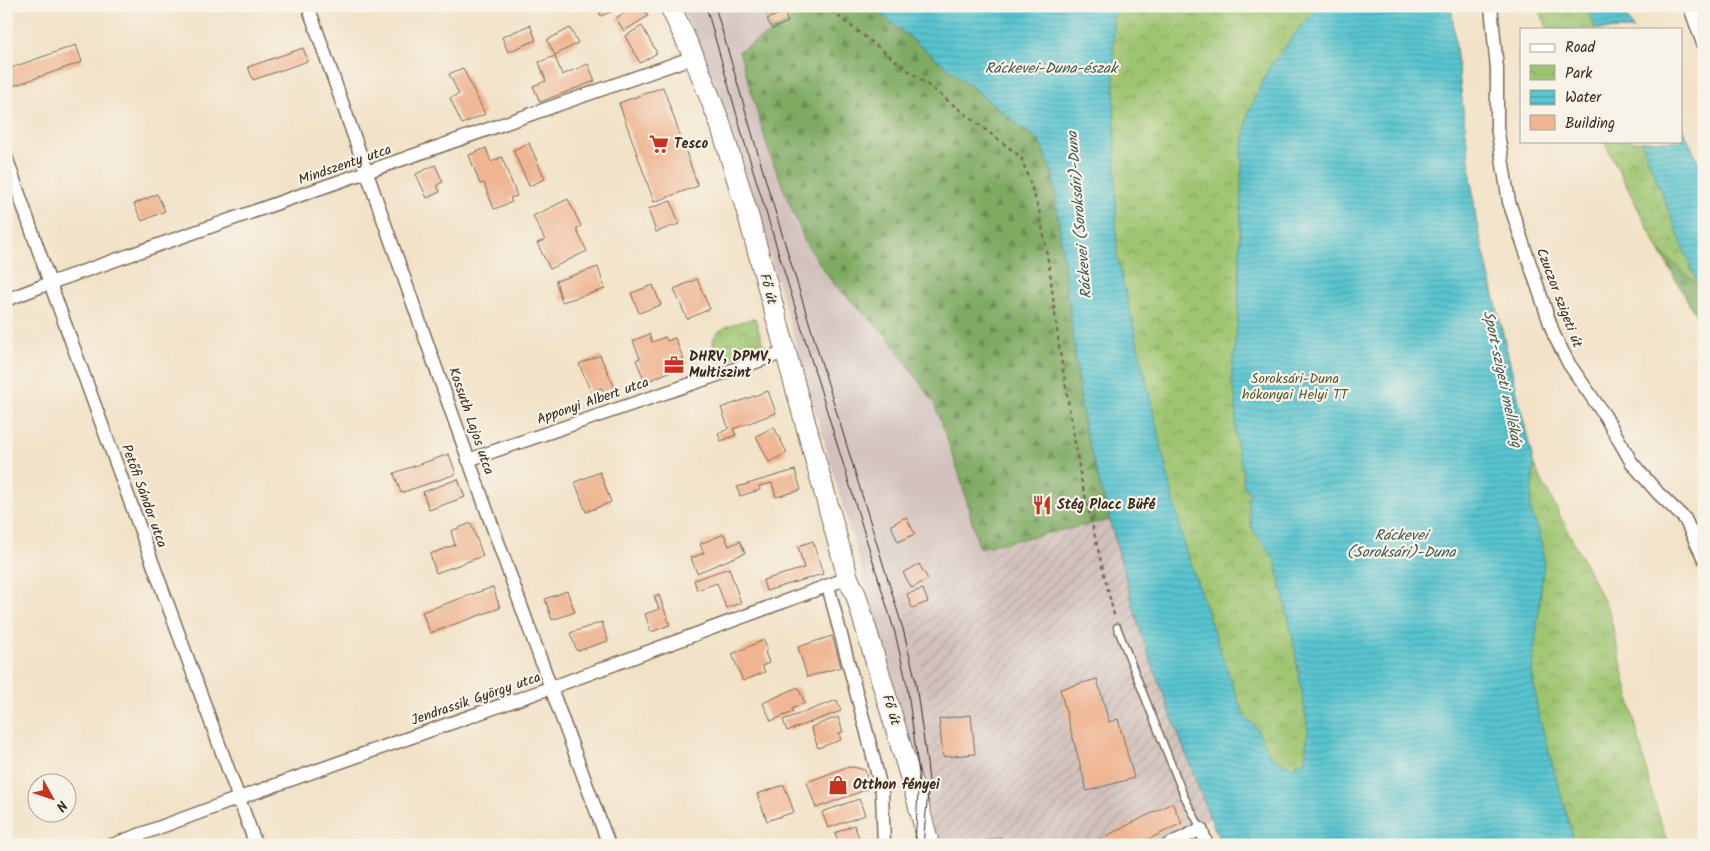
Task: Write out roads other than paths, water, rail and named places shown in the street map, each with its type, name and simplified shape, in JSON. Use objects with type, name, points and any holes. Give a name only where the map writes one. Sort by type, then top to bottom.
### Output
[{"type":"main road","name":"Fő út","points":[[670,6],[694,57],[725,141],[748,215],[848,578],[856,595],[890,707],[929,845]]},
{"type":"main road","name":"Fő út","points":[[848,578],[850,598],[920,845]]},
{"type":"street","name":"Kossuth Lajos utca","points":[[308,6],[468,460],[609,845]]},
{"type":"street","name":"Czuczor szigeti út","points":[[1491,6],[1497,69],[1497,127],[1509,202],[1554,335],[1569,364],[1605,416],[1632,463],[1658,493],[1686,519],[1704,559]]},
{"type":"street","points":[[1691,6],[1704,42]]},
{"type":"street","name":"Mindszenty utca","points":[[6,300],[694,57]]},
{"type":"street","name":"Petőfi Sándor utca","points":[[6,157],[50,283],[256,845]]},
{"type":"street","name":"Apponyi Albert utca","points":[[468,460],[785,352]]},
{"type":"street","name":"Jendrassik György utca","points":[[112,845],[238,798],[550,688],[848,578]]},
{"type":"street","name":"Fő út","points":[[828,586],[882,793],[884,845]]},
{"type":"street","points":[[1168,845],[1200,829],[1207,845]]},
{"type":"lane","points":[[1117,627],[1184,796],[1200,829]]},
{"type":"water","name":"Soroksári-Duna hókonyai Helyi TT","points":[[871,6],[1115,6],[1113,18],[1117,255],[1184,545],[1244,716],[1256,727],[1271,757],[1292,767],[1305,759],[1308,730],[1292,634],[1275,560],[1252,529],[1247,500],[1250,493],[1243,485],[1243,470],[1238,453],[1235,429],[1236,400],[1231,380],[1238,317],[1242,152],[1248,113],[1269,68],[1300,27],[1320,6],[1451,6],[1476,220],[1534,465],[1530,510],[1540,533],[1544,562],[1532,672],[1538,713],[1575,845],[1222,845],[1210,818],[1142,637],[1084,427],[1053,175],[1040,142]]},
{"type":"water","points":[[1586,6],[1621,6],[1632,28],[1596,28]]},
{"type":"water","points":[[1682,127],[1704,173],[1704,293],[1698,285],[1641,142],[1682,142]]},
{"type":"tram line","points":[[706,6],[743,137],[895,633],[907,685],[919,774],[915,845]]},
{"type":"tram line","points":[[715,6],[768,188],[903,629],[915,678],[929,781],[923,845]]},
{"type":"place","name":"Tesco","points":[[659,144]]},
{"type":"place","name":"DHRV, DPMV, Multiszint","points":[[674,365]]},
{"type":"place","name":"Stég Placc Büfé","points":[[1042,505]]},
{"type":"place","name":"Otthon fényei","points":[[838,785]]},
{"type":"water label","name":"Ráckevei-Duna-észak","points":[[1051,69]]},
{"type":"water label","name":"Ráckevei (Soroksári)-Duna","points":[[1080,215]]},
{"type":"water label","name":"Sport-szigeti mellékág","points":[[1502,379]]},
{"type":"water label","name":"Ráckevei (Soroksári)-Duna","points":[[1401,544]]}]
